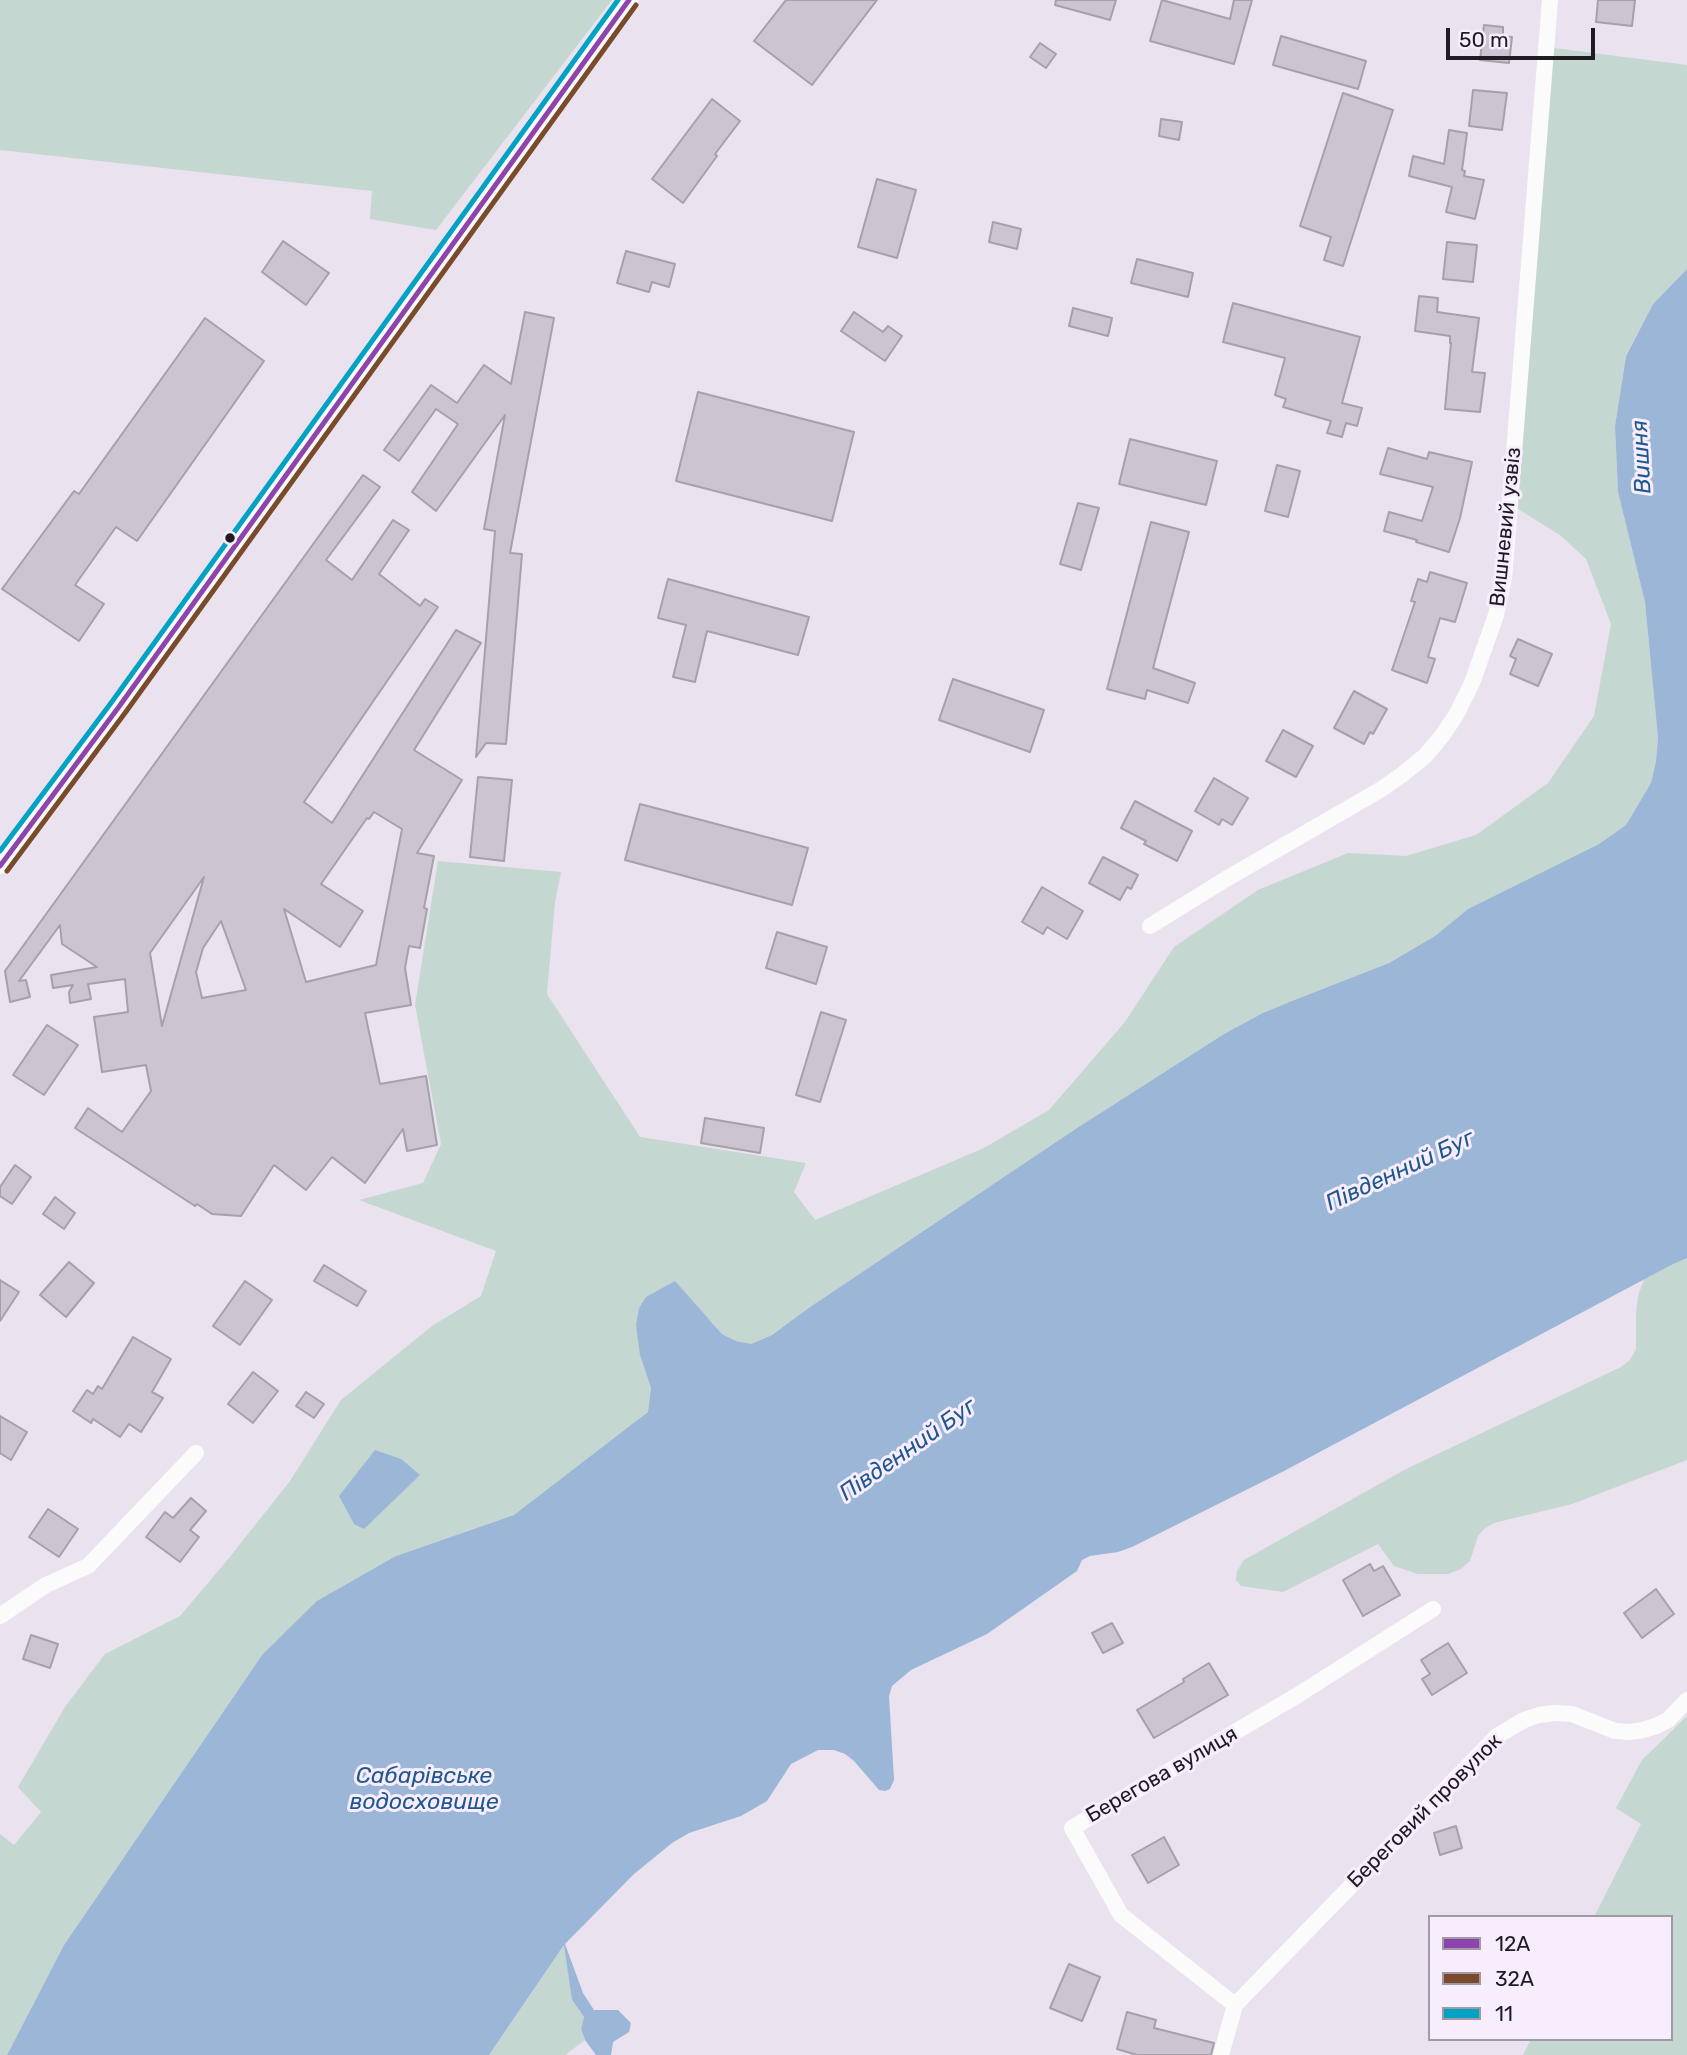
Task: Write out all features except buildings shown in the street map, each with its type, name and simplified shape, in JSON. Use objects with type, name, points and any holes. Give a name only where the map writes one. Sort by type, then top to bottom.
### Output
[{"type":"street","points":[[0,866],[118,708],[629,0]]},
{"type":"street","name":"Вишневий узвіз","points":[[1150,926],[1403,774],[1425,756],[1442,736],[1472,683],[1496,615],[1504,578],[1550,0]]},
{"type":"street","points":[[0,1616],[46,1585],[88,1566],[195,1453]]},
{"type":"street","name":"Берегова вулиця","points":[[1235,2005],[1121,1915],[1072,1828],[1298,1695],[1433,1609]]},
{"type":"street","name":"Береговий провулок","points":[[1235,2005],[1497,1736],[1524,1720],[1554,1713],[1573,1714],[1615,1731],[1643,1730],[1668,1720],[1687,1700]]},
{"type":"street","points":[[1221,2055],[1235,2005]]},
{"type":"shaded area","points":[[0,0],[612,0],[436,230],[370,219],[372,191],[0,150]]},
{"type":"shaded area","points":[[1546,47],[1687,65],[1687,269],[1653,304],[1626,355],[1615,426],[1618,492],[1645,602],[1658,738],[1651,783],[1626,825],[1599,844],[1468,909],[1435,936],[1389,963],[1302,997],[1224,1034],[1077,1128],[772,1335],[751,1344],[736,1341],[722,1334],[712,1322],[640,1355],[651,1388],[648,1412],[599,1451],[514,1515],[396,1556],[262,1655],[64,1945],[7,2055],[0,2055],[0,1834],[14,1845],[41,1812],[18,1787],[65,1707],[105,1654],[180,1616],[290,1481],[341,1400],[432,1326],[481,1296],[496,1251],[359,1200],[423,1183],[441,1144],[415,1005],[438,861],[561,872],[555,902],[547,994],[640,1137],[806,1163],[794,1192],[815,1220],[984,1148],[1049,1110],[1125,1022],[1174,947],[1258,890],[1348,853],[1406,856],[1476,835],[1548,783],[1594,716],[1611,624],[1586,559],[1560,535],[1510,504]]},
{"type":"shaded area","points":[[1687,1258],[1687,1460],[1572,1504],[1494,1523],[1478,1536],[1470,1561],[1461,1569],[1448,1574],[1418,1574],[1394,1566],[1378,1544],[1283,1592],[1241,1586],[1236,1580],[1237,1571],[1244,1560],[1406,1469],[1621,1367],[1630,1360],[1636,1349],[1638,1296],[1644,1279]]},
{"type":"shaded area","points":[[1687,1716],[1687,2055],[1523,2055],[1530,2041],[1673,2041],[1673,1915],[1595,1915],[1641,1824],[1616,1808],[1642,1760]]},
{"type":"shaded area","points":[[565,1944],[572,2000],[584,2017],[581,2029],[585,2040],[565,2055],[489,2055]]},
{"type":"water","name":"Сабарівське водосховище","points":[[1687,269],[1687,1258],[1284,1471],[1132,1547],[1082,1560],[1077,1571],[987,1634],[911,1670],[892,1686],[889,1696],[894,1780],[890,1789],[879,1790],[845,1754],[834,1750],[818,1750],[791,1764],[767,1801],[741,1816],[689,1833],[672,1843],[634,1874],[565,1944],[583,1993],[594,2010],[618,2010],[631,2023],[629,2032],[613,2042],[611,2055],[596,2055],[585,2040],[581,2029],[584,2017],[572,2000],[564,1945],[489,2055],[7,2055],[64,1945],[262,1655],[317,1601],[396,1556],[514,1515],[648,1412],[651,1388],[640,1355],[636,1325],[639,1308],[646,1297],[675,1281],[722,1334],[751,1344],[772,1335],[1077,1128],[1224,1034],[1263,1013],[1389,963],[1435,936],[1468,909],[1599,844],[1626,825],[1651,783],[1658,738],[1645,602],[1618,492],[1615,426],[1626,356],[1653,304]]},
{"type":"water","points":[[375,1450],[401,1459],[420,1475],[364,1529],[354,1524],[339,1496]]},
{"type":"transit line","name":"11","points":[[0,851],[111,703],[618,0]]},
{"type":"transit line","name":"12А","points":[[0,866],[118,708],[629,0]]},
{"type":"transit line","name":"32А","points":[[7,871],[125,713],[636,5]]},
{"type":"water label","name":"Вишня","points":[[1642,457]]},
{"type":"water label","name":"Південний Буг","points":[[1400,1171]]},
{"type":"water label","name":"Південний Буг","points":[[908,1450]]}]
